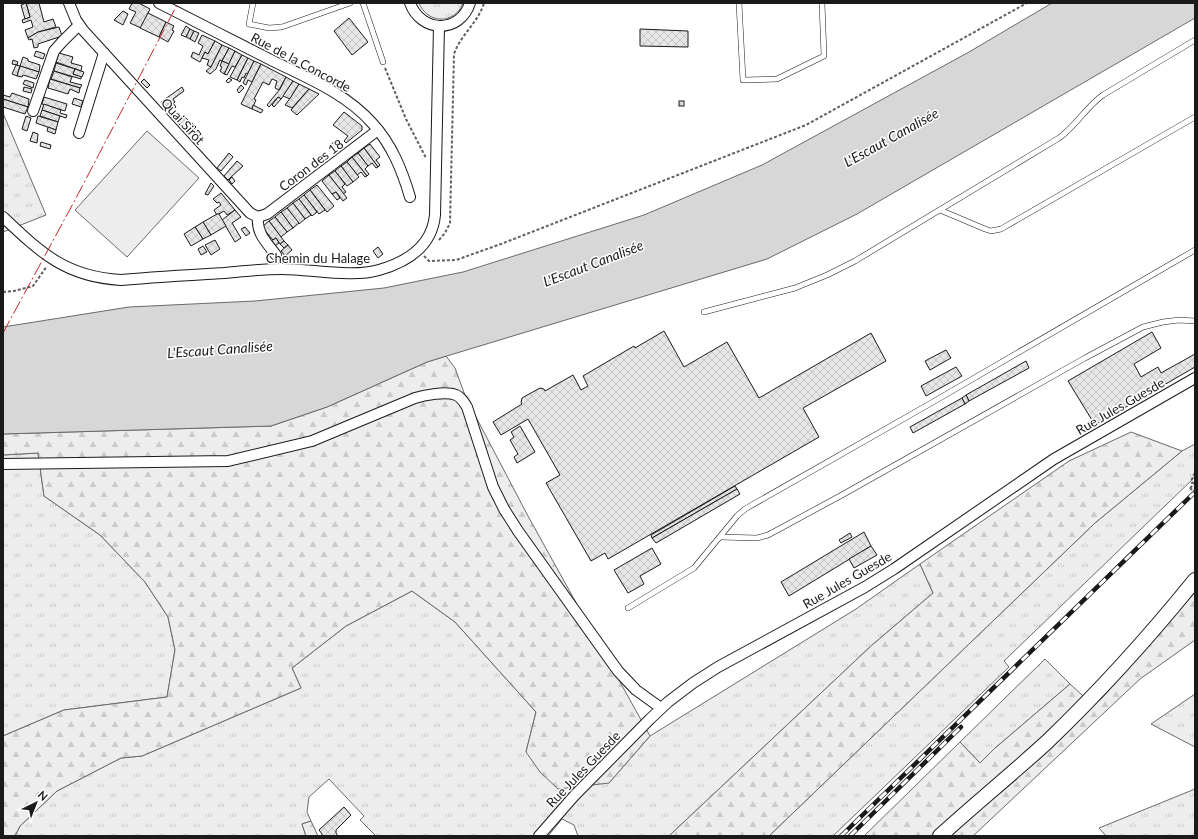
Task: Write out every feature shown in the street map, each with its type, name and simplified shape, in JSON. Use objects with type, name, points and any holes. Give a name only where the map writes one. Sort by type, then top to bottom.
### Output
[{"type":"street","name":"Quai Sirot","points":[[69,3],[79,25],[250,213],[258,217]]},
{"type":"street","name":"Rue de la Concorde","points":[[159,3],[333,91],[354,106],[378,130],[398,163],[410,197]]},
{"type":"street","points":[[410,3],[419,18],[426,23],[439,26],[452,24],[459,19],[465,13],[470,3]]},
{"type":"street","points":[[33,110],[54,51],[79,25]]},
{"type":"street","name":"Chemin du Halage","points":[[3,217],[30,243],[51,259],[86,274],[121,280],[283,269],[367,273],[380,270],[400,262],[417,250],[429,237],[434,228],[439,26]]},
{"type":"street","points":[[79,133],[104,53]]},
{"type":"street","name":"Coron des 18","points":[[258,217],[267,214],[378,130]]},
{"type":"street","points":[[258,217],[257,226],[259,231],[276,255]]},
{"type":"street","name":"Rue Jules Guesde","points":[[539,836],[574,796],[661,708],[684,689],[709,672],[865,587],[894,569],[1062,454],[1195,378]]},
{"type":"street","points":[[3,464],[228,461],[312,441],[415,398],[433,394],[456,395],[462,400],[466,407],[494,487],[510,519],[618,671],[636,690],[661,708]]},
{"type":"street","points":[[940,836],[1020,766],[1078,711],[1138,648],[1195,580]]},
{"type":"lane","points":[[253,3],[249,24],[275,29],[282,28],[350,3]]},
{"type":"lane","points":[[363,3],[383,62]]},
{"type":"lane","points":[[739,3],[743,80],[777,79],[824,56],[822,3]]},
{"type":"lane","points":[[704,312],[781,292],[817,280],[855,261],[1065,134],[1091,105],[1103,95],[1195,40]]},
{"type":"lane","points":[[940,210],[985,230],[991,231],[1001,229],[1195,117]]},
{"type":"lane","points":[[628,608],[690,571],[702,561],[737,516],[745,509],[1195,250]]},
{"type":"lane","points":[[720,537],[758,538],[768,535],[1085,358],[1144,327],[1179,320],[1195,321]]},
{"type":"path","points":[[437,243],[445,233],[450,223],[454,54],[458,43],[472,26],[484,3]]},
{"type":"path","points":[[417,250],[429,261],[456,260],[806,125],[1027,3]]},
{"type":"path","points":[[383,62],[406,119],[424,156],[436,172]]},
{"type":"path","points":[[3,292],[33,286],[51,259]]},
{"type":"path","points":[[1195,472],[1190,481],[1192,483],[1195,482],[1190,488],[1195,493]]},
{"type":"green space","points":[[419,3],[463,3],[454,15],[441,19],[428,15]]},
{"type":"green space","points":[[3,113],[46,215],[3,232]]},
{"type":"green space","points":[[446,356],[455,368],[466,398],[528,516],[650,736],[609,783],[558,789],[540,772],[526,752],[536,712],[455,622],[412,591],[346,626],[292,668],[301,688],[142,756],[121,758],[57,791],[20,826],[15,836],[3,836],[3,736],[64,710],[167,697],[175,650],[168,617],[145,582],[100,535],[44,496],[38,453],[3,455],[3,434],[271,426],[327,407],[427,362]]},
{"type":"green space","points":[[1131,432],[1182,451],[1095,523],[769,836],[669,836],[871,646],[933,593],[920,564],[1069,461]]},
{"type":"green space","points":[[1195,444],[1195,477],[1004,661],[1009,667],[833,836],[769,836],[1095,523],[1182,451]]},
{"type":"green space","points":[[38,453],[44,496],[100,535],[145,582],[168,617],[175,650],[167,697],[64,710],[3,736],[3,455]]},
{"type":"green space","points":[[920,564],[933,593],[871,646],[669,836],[578,836],[574,825],[562,819],[548,836],[376,836],[360,820],[364,816],[329,779],[309,797],[307,812],[311,821],[302,824],[306,836],[15,836],[20,826],[57,791],[121,758],[142,756],[301,688],[292,668],[346,626],[412,591],[455,622],[536,712],[526,752],[609,783],[650,736],[856,609]]},
{"type":"green space","points":[[1195,592],[1195,640],[1140,679],[973,836],[864,836],[960,742],[980,763],[994,749],[1070,684],[1093,705],[1102,698]]},
{"type":"green space","points":[[1045,659],[1070,684],[994,749],[980,763],[960,742]]},
{"type":"green space","points":[[1195,694],[1195,747],[1151,724]]},
{"type":"green space","points":[[1195,789],[1195,836],[1106,836],[1099,828]]},
{"type":"green space","points":[[311,821],[318,836],[306,836],[302,824]]},
{"type":"shaded area","points":[[147,131],[199,178],[127,257],[75,210]]},
{"type":"water","name":"L'Escaut Canalisée","points":[[1052,3],[1195,3],[1195,18],[857,214],[767,259],[427,362],[327,407],[271,426],[3,434],[3,327],[129,307],[255,301],[384,288],[463,272],[644,215],[762,165],[969,52]]},
{"type":"building","points":[[26,3],[39,3],[44,22],[53,19],[56,27],[38,32],[28,38],[25,30],[33,27],[31,20],[23,23],[22,20],[30,17]]},
{"type":"building","points":[[26,3],[30,17],[25,19],[21,5]]},
{"type":"building","points":[[132,3],[139,3],[150,9],[141,28],[130,23],[136,12],[129,9]]},
{"type":"building","points":[[123,11],[128,14],[123,25],[114,20]]},
{"type":"building","points":[[148,13],[166,22],[159,37],[140,28]]},
{"type":"building","points":[[349,18],[368,42],[352,55],[334,31]]},
{"type":"building","points":[[166,22],[174,26],[172,30],[174,31],[168,42],[159,37]]},
{"type":"building","points":[[186,26],[190,29],[186,37],[181,35]]},
{"type":"building","points":[[59,27],[62,36],[38,44],[38,47],[34,48],[32,39],[29,40],[28,38],[38,32]]},
{"type":"building","points":[[190,29],[194,31],[190,39],[186,37]]},
{"type":"building","points":[[640,29],[688,31],[688,47],[640,46]]},
{"type":"building","points":[[194,31],[199,33],[195,42],[190,39]]},
{"type":"building","points":[[202,35],[215,41],[208,54],[205,52],[200,62],[191,57],[193,52],[199,55],[203,46],[198,43]]},
{"type":"building","points":[[215,41],[222,45],[211,67],[207,65],[209,60],[202,58],[205,52],[208,54]]},
{"type":"building","points":[[222,45],[229,48],[222,61],[220,60],[216,69],[210,74],[206,71],[211,67]]},
{"type":"building","points":[[229,48],[235,51],[229,64],[222,61]]},
{"type":"building","points":[[36,51],[45,54],[43,59],[34,56]]},
{"type":"building","points":[[235,51],[242,55],[235,67],[232,66],[227,75],[224,74]]},
{"type":"building","points":[[59,53],[73,57],[71,63],[82,66],[81,71],[56,62]]},
{"type":"building","points":[[242,55],[248,58],[237,80],[230,77]]},
{"type":"building","points":[[23,57],[28,59],[28,61],[40,65],[39,72],[20,66]]},
{"type":"building","points":[[248,58],[254,61],[248,74],[246,73],[244,78],[242,77],[240,82],[237,80]]},
{"type":"building","points":[[13,60],[18,62],[17,65],[12,64]]},
{"type":"building","points":[[222,61],[229,64],[224,74],[220,71]]},
{"type":"building","points":[[254,61],[261,64],[252,82],[248,80],[246,85],[243,83]]},
{"type":"building","points":[[56,63],[75,69],[73,74],[81,76],[81,79],[54,71]]},
{"type":"building","points":[[261,64],[286,77],[279,90],[275,88],[277,81],[272,79],[269,85],[263,82],[254,99],[256,100],[252,109],[241,104]]},
{"type":"building","points":[[16,65],[20,66],[17,76],[12,74]]},
{"type":"building","points":[[20,66],[39,72],[36,79],[23,75],[22,77],[17,76]]},
{"type":"building","points":[[75,69],[84,72],[82,77],[73,74]]},
{"type":"building","points":[[54,71],[72,77],[70,82],[82,85],[80,88],[51,79]]},
{"type":"building","points":[[286,77],[293,81],[281,99],[278,97],[269,107],[267,105],[280,89]]},
{"type":"building","points":[[229,78],[232,80],[228,83],[226,81]]},
{"type":"building","points":[[50,79],[80,88],[79,93],[70,89],[68,94],[48,88]]},
{"type":"building","points":[[144,79],[150,85],[147,88],[141,82]]},
{"type":"building","points":[[25,80],[34,83],[33,88],[23,84]]},
{"type":"building","points":[[293,81],[299,84],[290,99],[283,96]]},
{"type":"building","points":[[299,84],[309,89],[292,108],[285,105],[291,97]]},
{"type":"building","points":[[241,85],[244,88],[239,93],[237,90]]},
{"type":"building","points":[[24,87],[32,89],[31,93],[23,91]]},
{"type":"building","points":[[182,87],[184,91],[173,99],[175,102],[166,109],[161,102]]},
{"type":"building","points":[[309,89],[319,94],[297,115],[291,110]]},
{"type":"building","points":[[12,93],[29,99],[28,107],[3,99],[3,95],[10,97]]},
{"type":"building","points":[[44,97],[67,104],[65,111],[42,104]]},
{"type":"building","points":[[278,97],[281,99],[274,107],[272,105]]},
{"type":"building","points":[[74,98],[83,101],[81,107],[72,104]]},
{"type":"building","points":[[3,99],[28,107],[25,114],[3,107]]},
{"type":"building","points":[[679,101],[684,101],[684,106],[679,106]]},
{"type":"building","points":[[173,103],[176,107],[169,112],[166,109]]},
{"type":"building","points":[[44,104],[61,110],[60,113],[67,115],[66,118],[42,110]]},
{"type":"building","points":[[253,105],[263,110],[261,113],[252,109]]},
{"type":"building","points":[[42,110],[60,116],[58,122],[40,116]]},
{"type":"building","points":[[344,112],[362,126],[362,130],[346,143],[344,141],[348,136],[333,125]]},
{"type":"building","points":[[26,116],[31,118],[27,131],[22,129]]},
{"type":"building","points":[[38,116],[58,122],[56,130],[36,123]]},
{"type":"building","points":[[185,117],[189,121],[182,127],[178,123]]},
{"type":"building","points":[[192,123],[196,127],[189,134],[185,129]]},
{"type":"building","points":[[48,127],[56,130],[55,134],[47,131]]},
{"type":"building","points":[[198,130],[201,134],[195,140],[192,136]]},
{"type":"building","points":[[33,132],[38,134],[37,143],[30,141]]},
{"type":"building","points":[[335,141],[340,148],[334,152],[329,146]]},
{"type":"building","points":[[41,142],[51,145],[50,149],[40,146]]},
{"type":"building","points":[[370,144],[380,157],[376,160],[380,165],[378,167],[364,148]]},
{"type":"building","points":[[364,148],[378,167],[376,168],[372,163],[368,166],[358,153]]},
{"type":"building","points":[[229,153],[233,157],[221,171],[217,168]]},
{"type":"building","points":[[358,153],[368,166],[365,169],[369,174],[367,176],[352,157]]},
{"type":"building","points":[[352,157],[367,176],[365,177],[361,172],[357,175],[347,162]]},
{"type":"building","points":[[237,161],[243,166],[228,180],[224,176]]},
{"type":"building","points":[[347,162],[359,177],[353,182],[341,166]]},
{"type":"building","points":[[341,166],[353,182],[347,186],[335,171]]},
{"type":"building","points":[[335,171],[345,184],[342,187],[346,192],[343,194],[329,175]]},
{"type":"building","points":[[329,175],[347,198],[343,201],[336,192],[332,194],[322,181]]},
{"type":"building","points":[[232,177],[235,181],[232,184],[229,180]]},
{"type":"building","points":[[211,183],[214,186],[208,195],[205,194]]},
{"type":"building","points":[[317,185],[334,206],[327,212],[310,190]]},
{"type":"building","points":[[310,190],[325,210],[319,214],[304,195]]},
{"type":"building","points":[[336,192],[340,198],[337,200],[332,194]]},
{"type":"building","points":[[221,193],[235,210],[227,215],[224,211],[217,215],[214,210],[221,205],[213,199]]},
{"type":"building","points":[[304,195],[317,212],[312,216],[299,199]]},
{"type":"building","points":[[299,199],[311,215],[305,219],[293,203]]},
{"type":"building","points":[[293,203],[305,219],[299,224],[287,208]]},
{"type":"building","points":[[287,208],[299,223],[293,228],[281,212]]},
{"type":"building","points":[[235,210],[241,217],[232,223],[241,238],[235,242],[222,220]]},
{"type":"building","points":[[281,212],[293,228],[287,232],[275,217]]},
{"type":"building","points":[[219,214],[226,226],[211,235],[203,222]]},
{"type":"building","points":[[275,217],[287,232],[281,237],[269,221]]},
{"type":"building","points":[[269,221],[284,241],[280,244],[276,238],[273,240],[262,227]]},
{"type":"building","points":[[203,222],[211,235],[203,239],[195,227]]},
{"type":"building","points":[[195,227],[203,239],[191,246],[184,234]]},
{"type":"building","points":[[245,227],[250,233],[246,236],[241,229]]},
{"type":"building","points":[[276,238],[279,243],[275,246],[271,241]]},
{"type":"building","points":[[215,240],[220,249],[211,255],[205,245]]},
{"type":"building","points":[[284,241],[288,245],[284,248],[280,244]]},
{"type":"building","points":[[288,245],[292,250],[285,256],[281,251]]},
{"type":"building","points":[[203,246],[207,252],[201,255],[198,249]]},
{"type":"building","points":[[378,247],[383,254],[378,258],[373,251]]},
{"type":"building","points":[[664,331],[684,367],[727,342],[759,398],[871,333],[886,361],[803,408],[819,437],[608,559],[605,553],[591,561],[546,483],[560,475],[528,419],[501,435],[493,422],[522,404],[522,398],[540,388],[544,389],[545,391],[573,375],[581,390],[588,386],[583,376],[634,346],[635,348]]},
{"type":"building","points":[[1152,332],[1161,348],[1134,364],[1141,377],[1158,367],[1161,373],[1195,354],[1195,367],[1095,425],[1068,381]]},
{"type":"building","points":[[946,350],[951,358],[930,370],[925,361]]},
{"type":"building","points":[[1026,361],[1029,368],[969,401],[966,395]]},
{"type":"building","points":[[956,367],[962,376],[926,396],[921,386]]},
{"type":"building","points":[[966,395],[969,401],[965,404],[962,398]]},
{"type":"building","points":[[962,398],[965,404],[913,433],[910,427]]},
{"type":"building","points":[[520,426],[535,452],[517,463],[514,457],[518,454],[510,440],[514,437],[511,432]]},
{"type":"building","points":[[735,486],[737,489],[652,538],[651,535]]},
{"type":"building","points":[[737,489],[740,494],[656,543],[652,538]]},
{"type":"building","points":[[864,532],[871,546],[789,596],[781,582]]},
{"type":"building","points":[[850,533],[852,537],[841,543],[839,540]]},
{"type":"building","points":[[871,546],[877,555],[854,568],[849,559]]},
{"type":"building","points":[[652,548],[661,564],[640,576],[644,584],[628,593],[614,570]]},
{"type":"building","points":[[344,807],[351,815],[336,830],[338,836],[322,836],[319,830]]},
{"type":"railway","points":[[841,836],[1195,492]]},
{"type":"railway","points":[[850,836],[961,727]]},
{"type":"power","points":[[3,333],[75,200],[178,3]]}]
